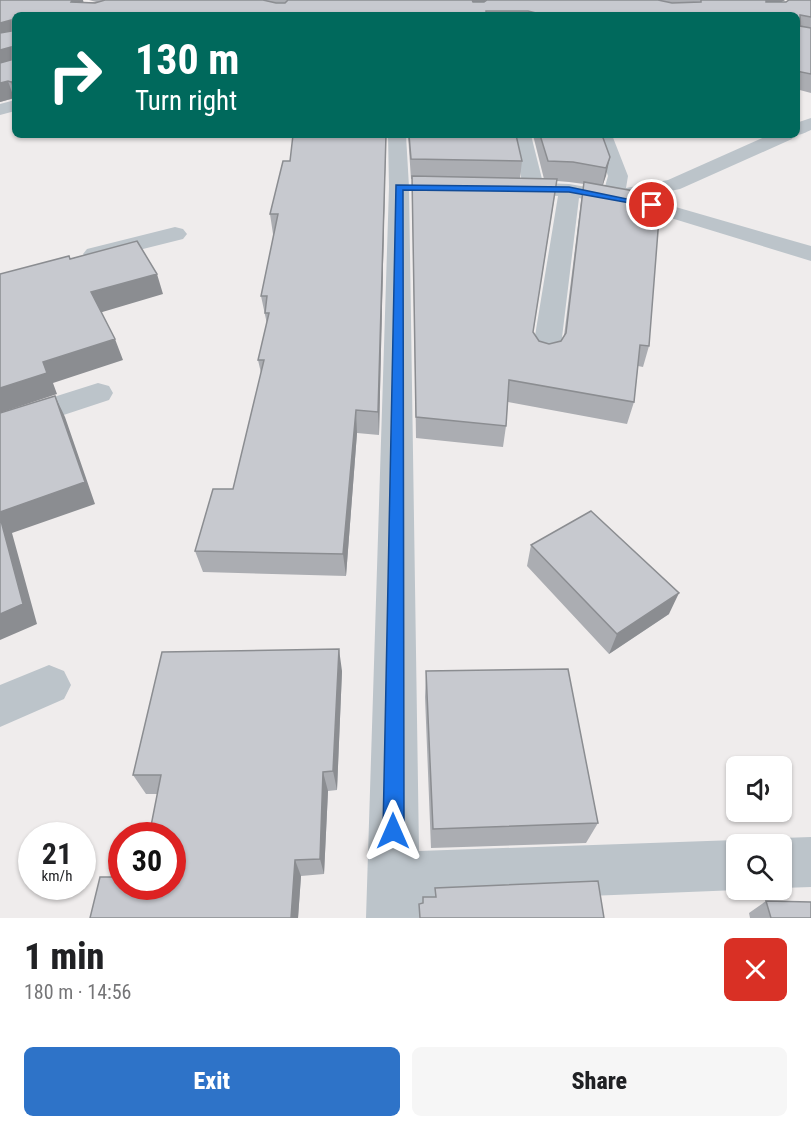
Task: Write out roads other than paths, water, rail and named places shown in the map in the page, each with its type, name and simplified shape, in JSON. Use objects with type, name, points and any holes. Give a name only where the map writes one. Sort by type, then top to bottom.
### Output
[{"type":"street","points":[[398,138],[410,187],[393,898],[726,866]]},
{"type":"street","points":[[523,138],[534,189]]},
{"type":"street","points":[[604,138],[618,176],[613,198]]},
{"type":"street","points":[[613,198],[641,190],[673,185],[778,138]]},
{"type":"street","points":[[489,188],[569,189],[652,205],[811,254]]},
{"type":"street","points":[[546,354],[569,189]]},
{"type":"street","points":[[77,259],[175,234]]},
{"type":"street","points":[[0,425],[98,393]]},
{"type":"street","points":[[0,706],[49,686]]},
{"type":"street","points":[[792,863],[811,862]]}]
